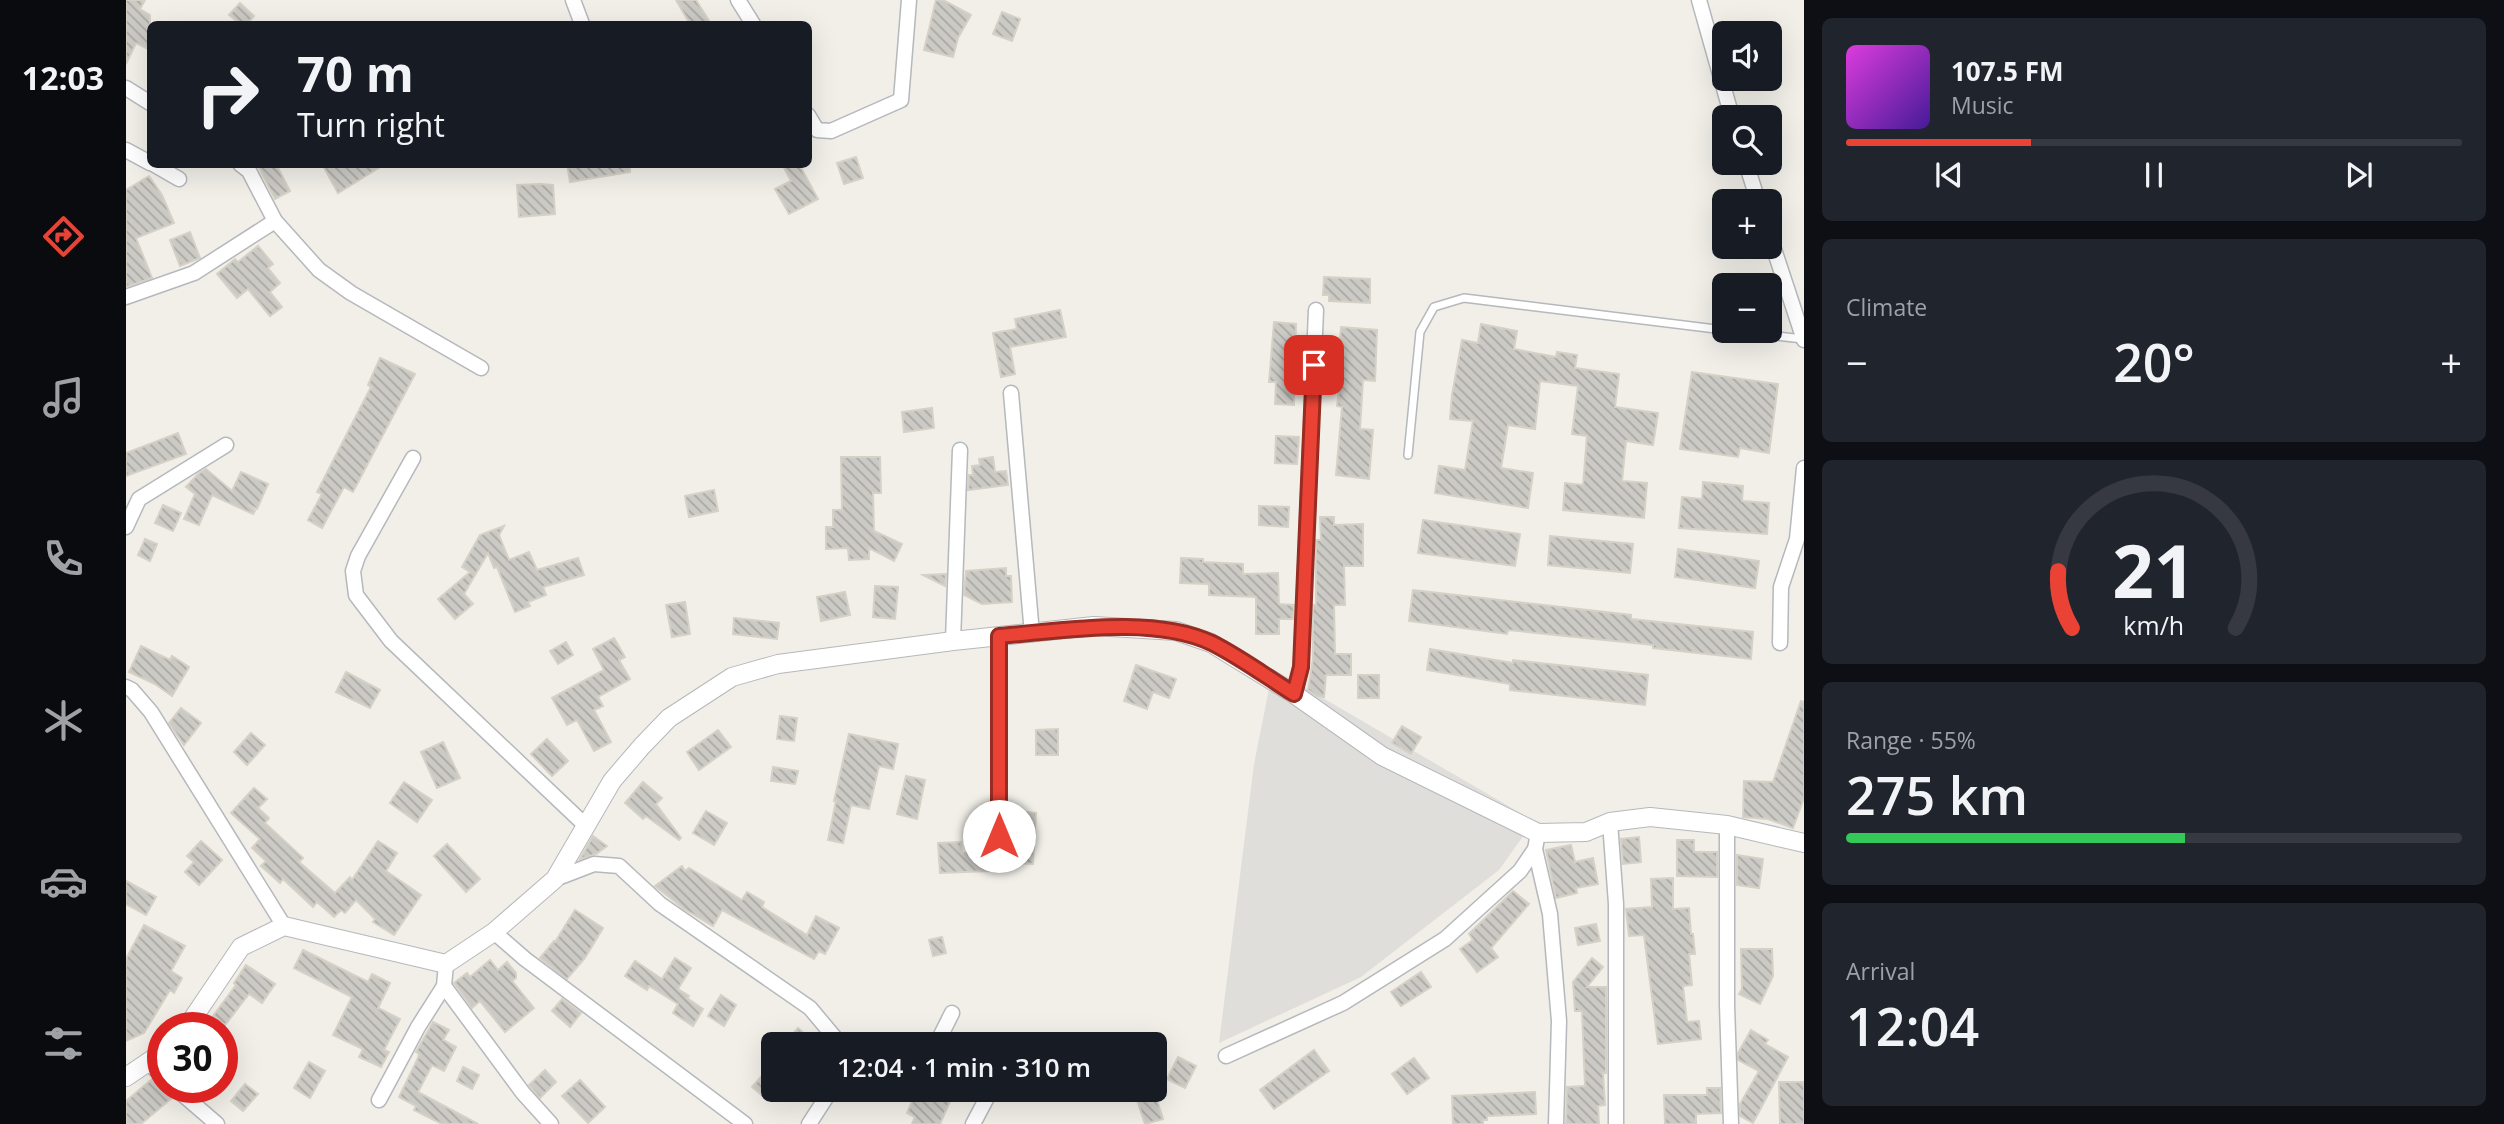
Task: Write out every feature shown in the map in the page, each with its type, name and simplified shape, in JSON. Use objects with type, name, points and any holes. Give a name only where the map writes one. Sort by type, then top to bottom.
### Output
[{"type":"street","points":[[573,0],[581,21]]},
{"type":"street","points":[[738,0],[751,21]]},
{"type":"street","points":[[812,122],[817,130],[831,131],[901,100],[909,0]]},
{"type":"street","points":[[1699,0],[1729,105]]},
{"type":"street","points":[[126,88],[147,101]]},
{"type":"street","points":[[126,150],[147,161]]},
{"type":"street","points":[[159,168],[179,179]]},
{"type":"street","points":[[245,168],[275,221],[319,270],[351,293],[481,368]]},
{"type":"street","points":[[126,297],[194,273],[275,221]]},
{"type":"street","points":[[1777,259],[1804,340]]},
{"type":"street","points":[[1294,694],[1301,667],[1316,310]]},
{"type":"street","points":[[1011,393],[1031,634]]},
{"type":"street","points":[[126,527],[139,499],[226,446]]},
{"type":"street","points":[[953,641],[960,450]]},
{"type":"street","points":[[413,458],[358,556],[353,571],[356,595],[391,641],[585,825]]},
{"type":"street","points":[[1780,643],[1781,587],[1797,539],[1804,468]]},
{"type":"street","points":[[555,879],[612,781],[668,718],[732,677],[778,664],[1094,626],[1176,631],[1211,643],[1294,694],[1382,756],[1536,841],[1586,832],[1610,822],[1650,817],[1727,825],[1804,843]]},
{"type":"street","points":[[999,636],[999,836]]},
{"type":"street","points":[[126,687],[132,690],[151,712],[284,926]]},
{"type":"street","points":[[1610,822],[1616,904],[1616,1124]]},
{"type":"street","points":[[1727,825],[1727,1005],[1731,1124]]},
{"type":"street","points":[[1226,1056],[1343,1003],[1445,939],[1520,871],[1536,841]]},
{"type":"street","points":[[1536,841],[1550,914],[1559,1021],[1556,1124]]},
{"type":"street","points":[[197,1012],[241,947],[284,926],[446,964],[494,932],[555,879],[594,864],[620,866],[660,904],[810,1008],[830,1032]]},
{"type":"street","points":[[494,932],[525,959],[745,1124]]},
{"type":"street","points":[[379,1100],[418,1027],[444,986],[446,964]]},
{"type":"street","points":[[444,986],[523,1093],[551,1124]]},
{"type":"street","points":[[942,1032],[952,1013]]},
{"type":"street","points":[[127,1074],[147,1064]]},
{"type":"street","points":[[809,1124],[823,1102]]},
{"type":"street","points":[[974,1124],[985,1102]]},
{"type":"street","points":[[193,1103],[217,1124]]},
{"type":"lane","points":[[1408,455],[1420,332],[1434,307],[1464,298],[1712,329]]},
{"type":"lane","points":[[1782,337],[1804,340]]},
{"type":"shaded area","points":[[1273,669],[1534,821],[1499,870],[1361,977],[1219,1043],[1254,764]]},
{"type":"building","points":[[126,0],[145,0],[140,9],[150,15],[150,21],[147,21],[147,48],[136,43],[126,64]]},
{"type":"building","points":[[676,0],[696,0],[709,21],[688,21]]},
{"type":"building","points":[[936,0],[943,0],[971,15],[958,38],[953,57],[924,50]]},
{"type":"building","points":[[240,3],[254,16],[250,21],[236,21],[229,15]]},
{"type":"building","points":[[1002,12],[1020,19],[1012,41],[993,34]]},
{"type":"building","points":[[856,157],[863,178],[844,184],[837,163]]},
{"type":"building","points":[[259,168],[278,168],[290,191],[275,199]]},
{"type":"building","points":[[324,168],[379,168],[338,193]]},
{"type":"building","points":[[568,168],[630,168],[630,172],[570,182]]},
{"type":"building","points":[[784,168],[801,168],[818,199],[789,214],[775,189],[791,181]]},
{"type":"building","points":[[149,176],[162,195],[174,223],[136,238],[152,278],[126,287],[126,190]]},
{"type":"building","points":[[517,185],[553,185],[555,214],[519,217]]},
{"type":"building","points":[[190,232],[200,258],[180,266],[170,240]]},
{"type":"building","points":[[258,246],[273,264],[268,268],[280,283],[270,292],[282,307],[270,316],[248,289],[237,298],[217,274],[235,259],[238,262]]},
{"type":"building","points":[[1324,277],[1370,279],[1370,303],[1329,301],[1329,295],[1323,295]]},
{"type":"building","points":[[1060,310],[1066,337],[1010,347],[1015,374],[1001,377],[993,333],[1017,329],[1015,319]]},
{"type":"building","points":[[1274,322],[1296,324],[1294,405],[1275,404],[1276,382],[1269,382]]},
{"type":"building","points":[[1481,324],[1517,331],[1514,349],[1556,357],[1557,352],[1577,355],[1575,368],[1619,374],[1615,407],[1658,413],[1653,445],[1626,441],[1622,481],[1647,483],[1644,518],[1563,510],[1565,483],[1583,485],[1587,436],[1572,434],[1578,386],[1540,381],[1535,429],[1508,425],[1501,468],[1533,473],[1528,508],[1435,493],[1439,466],[1465,470],[1473,421],[1450,419],[1452,395],[1462,340],[1478,343]]},
{"type":"building","points":[[1341,327],[1377,330],[1375,381],[1363,380],[1360,429],[1373,430],[1369,479],[1336,475],[1342,407],[1337,406],[1344,351],[1339,351]]},
{"type":"building","points":[[380,358],[415,374],[353,492],[344,487],[322,528],[308,520],[322,494],[317,492],[371,387],[368,385]]},
{"type":"building","points":[[1692,372],[1778,384],[1769,453],[1740,448],[1738,457],[1680,449]]},
{"type":"building","points":[[932,408],[934,428],[904,432],[902,412]]},
{"type":"building","points":[[178,433],[186,454],[126,476],[126,453]]},
{"type":"building","points":[[1276,436],[1299,437],[1297,464],[1275,463]]},
{"type":"building","points":[[841,457],[880,457],[881,493],[873,493],[874,531],[902,544],[894,561],[869,548],[869,559],[849,560],[848,548],[826,549],[826,527],[833,527],[833,510],[842,510]]},
{"type":"building","points":[[993,457],[995,472],[1006,471],[1008,485],[968,490],[969,475],[973,475],[972,466],[980,465],[979,459]]},
{"type":"building","points":[[206,469],[232,491],[241,472],[268,484],[257,509],[249,505],[255,511],[253,514],[212,495],[199,525],[184,519],[195,494],[186,487]]},
{"type":"building","points":[[1703,482],[1743,486],[1742,501],[1769,503],[1767,534],[1679,528],[1682,497],[1702,499]]},
{"type":"building","points":[[714,490],[718,511],[689,517],[685,496]]},
{"type":"building","points":[[163,505],[181,513],[173,531],[155,523]]},
{"type":"building","points":[[1259,506],[1289,507],[1288,527],[1259,525]]},
{"type":"building","points":[[1320,517],[1334,517],[1334,525],[1363,524],[1363,566],[1344,566],[1345,605],[1334,605],[1335,654],[1351,654],[1351,675],[1326,675],[1324,697],[1308,690],[1313,659],[1316,540],[1321,540]]},
{"type":"building","points":[[1423,520],[1520,534],[1515,566],[1418,553]]},
{"type":"building","points":[[504,526],[499,535],[509,560],[529,552],[537,570],[578,558],[584,575],[543,587],[546,595],[528,602],[530,606],[515,612],[497,567],[494,568],[488,553],[464,594],[473,604],[455,619],[438,599],[470,572],[462,567],[480,535]]},
{"type":"building","points":[[1550,536],[1633,544],[1630,573],[1548,565]]},
{"type":"building","points":[[145,539],[157,544],[150,561],[138,555]]},
{"type":"building","points":[[1678,549],[1759,561],[1755,588],[1675,577]]},
{"type":"building","points":[[1181,558],[1243,564],[1243,574],[1278,573],[1279,604],[1294,605],[1293,619],[1279,619],[1279,634],[1256,634],[1256,597],[1209,595],[1209,584],[1180,583]]},
{"type":"building","points":[[1006,568],[1006,576],[1011,576],[1012,602],[982,604],[964,595],[966,571]]},
{"type":"building","points":[[946,574],[945,586],[923,575]]},
{"type":"building","points":[[875,586],[898,587],[895,619],[873,617]]},
{"type":"building","points":[[1413,590],[1753,632],[1751,659],[1653,648],[1653,645],[1508,630],[1507,634],[1409,621]]},
{"type":"building","points":[[845,592],[850,615],[821,621],[817,597]]},
{"type":"building","points":[[685,602],[690,634],[672,637],[666,605]]},
{"type":"building","points":[[734,618],[779,623],[777,639],[733,634]]},
{"type":"building","points":[[614,638],[625,657],[619,660],[630,679],[598,697],[603,706],[594,710],[611,742],[594,751],[577,720],[567,725],[552,698],[604,670],[593,649]]},
{"type":"building","points":[[566,642],[573,655],[558,664],[550,651]]},
{"type":"building","points":[[141,646],[170,660],[172,656],[189,667],[172,696],[155,684],[129,672]]},
{"type":"building","points":[[1430,649],[1513,663],[1513,660],[1648,675],[1645,705],[1510,690],[1510,684],[1427,670]]},
{"type":"building","points":[[1136,665],[1176,679],[1169,698],[1153,692],[1147,709],[1124,701]]},
{"type":"building","points":[[346,672],[380,690],[370,708],[336,692]]},
{"type":"building","points":[[1358,675],[1379,675],[1379,698],[1358,698]]},
{"type":"building","points":[[1801,701],[1804,702],[1804,798],[1793,828],[1768,819],[1743,817],[1744,781],[1773,782]]},
{"type":"building","points":[[181,708],[201,723],[184,745],[169,723]]},
{"type":"building","points":[[780,716],[797,718],[794,741],[777,739]]},
{"type":"building","points":[[1402,726],[1421,737],[1411,754],[1392,743]]},
{"type":"building","points":[[1058,729],[1058,755],[1036,755],[1036,730]]},
{"type":"building","points":[[718,730],[731,747],[699,770],[687,752]]},
{"type":"building","points":[[251,733],[265,745],[247,765],[234,752]]},
{"type":"building","points":[[849,734],[898,744],[893,769],[879,766],[869,809],[851,805],[843,843],[828,840]]},
{"type":"building","points":[[547,739],[568,761],[552,776],[531,754]]},
{"type":"building","points":[[443,742],[460,778],[437,788],[421,752]]},
{"type":"building","points":[[773,767],[798,771],[795,784],[771,781]]},
{"type":"building","points":[[906,776],[925,780],[917,819],[897,814]]},
{"type":"building","points":[[404,782],[432,800],[417,822],[390,803]]},
{"type":"building","points":[[643,782],[662,798],[656,804],[681,838],[679,840],[646,816],[643,819],[625,803]]},
{"type":"building","points":[[254,788],[267,799],[258,808],[269,818],[265,823],[303,858],[299,862],[335,893],[350,877],[352,880],[378,841],[397,853],[386,871],[421,895],[394,935],[373,922],[375,919],[356,900],[345,913],[341,910],[334,917],[317,902],[313,907],[283,879],[280,883],[261,866],[266,861],[252,848],[260,839],[231,813]]},
{"type":"building","points":[[706,811],[727,823],[714,845],[693,833]]},
{"type":"building","points":[[1015,811],[1036,813],[1033,864],[1012,863]]},
{"type":"building","points":[[593,836],[607,846],[596,854],[580,859]]},
{"type":"building","points":[[1639,837],[1641,862],[1623,864],[1621,839]]},
{"type":"building","points":[[1677,840],[1694,840],[1694,852],[1717,852],[1717,877],[1677,876]]},
{"type":"building","points":[[201,841],[222,860],[199,885],[185,872],[194,862],[187,856]]},
{"type":"building","points":[[961,842],[962,853],[989,852],[990,871],[940,873],[938,843]]},
{"type":"building","points":[[447,844],[480,879],[466,892],[434,856]]},
{"type":"building","points":[[1571,845],[1575,862],[1593,858],[1598,884],[1576,888],[1577,893],[1556,898],[1546,850]]},
{"type":"building","points":[[1737,855],[1763,859],[1759,888],[1737,885]]},
{"type":"building","points":[[682,866],[685,871],[689,868],[742,900],[747,892],[764,902],[762,907],[807,935],[816,916],[839,928],[825,954],[819,951],[814,959],[722,910],[713,926],[684,909],[655,886]]},
{"type":"building","points":[[1673,878],[1673,909],[1689,908],[1695,954],[1689,954],[1692,985],[1683,986],[1687,1022],[1699,1021],[1701,1039],[1658,1044],[1644,935],[1629,936],[1626,909],[1652,907],[1651,879]]},
{"type":"building","points":[[126,881],[156,897],[146,915],[126,904]]},
{"type":"building","points":[[1513,891],[1529,904],[1491,948],[1498,957],[1477,972],[1460,949],[1473,940],[1469,934]]},
{"type":"building","points":[[575,910],[603,928],[585,958],[567,979],[540,958],[555,942]]},
{"type":"building","points":[[1596,924],[1600,941],[1578,945],[1575,928]]},
{"type":"building","points":[[144,925],[185,946],[171,971],[182,978],[174,993],[170,990],[157,1012],[147,1012],[147,1028],[144,1033],[126,1041],[126,959]]},
{"type":"building","points":[[942,937],[946,953],[933,956],[929,940]]},
{"type":"building","points":[[1741,949],[1772,949],[1773,976],[1760,1004],[1739,994],[1742,989]]},
{"type":"building","points":[[303,950],[368,982],[372,974],[390,983],[378,1008],[400,1019],[384,1050],[389,1052],[381,1067],[359,1057],[363,1049],[333,1035],[352,997],[294,968]]},
{"type":"building","points":[[675,958],[691,968],[678,989],[703,1009],[693,1026],[673,1013],[678,1004],[649,986],[647,990],[625,976],[635,961],[662,979]]},
{"type":"building","points":[[1592,958],[1603,967],[1587,987],[1606,987],[1606,1073],[1603,1073],[1605,1105],[1598,1106],[1599,1124],[1566,1124],[1567,1087],[1585,1086],[1582,1011],[1575,1011],[1573,982]]},
{"type":"building","points":[[490,960],[498,970],[507,962],[516,973],[516,978],[512,981],[534,1008],[505,1032],[480,1001],[472,1008],[454,983],[467,973],[470,977]]},
{"type":"building","points":[[246,965],[275,984],[262,1003],[249,994],[235,1012],[216,1012],[236,985],[234,983]]},
{"type":"building","points":[[1421,972],[1431,987],[1401,1006],[1391,992]]},
{"type":"building","points":[[721,995],[736,1005],[724,1026],[708,1016]]},
{"type":"building","points":[[562,999],[581,1013],[570,1027],[552,1011]]},
{"type":"building","points":[[433,1022],[449,1030],[443,1040],[456,1047],[444,1071],[432,1065],[418,1092],[478,1124],[442,1124],[414,1110],[416,1106],[399,1097],[418,1058],[419,1054],[416,1052]]},
{"type":"building","points":[[1751,1030],[1768,1040],[1765,1044],[1788,1057],[1753,1123],[1740,1116],[1740,1104],[1759,1071],[1738,1060],[1738,1053]]},
{"type":"building","points":[[1314,1050],[1329,1071],[1274,1109],[1260,1090]]},
{"type":"building","points":[[1178,1057],[1196,1066],[1185,1088],[1167,1079]]},
{"type":"building","points":[[1414,1058],[1429,1078],[1407,1094],[1392,1074]]},
{"type":"building","points":[[309,1062],[325,1071],[310,1098],[294,1088]]},
{"type":"building","points":[[463,1067],[479,1075],[472,1089],[457,1081]]},
{"type":"building","points":[[545,1070],[556,1082],[540,1098],[529,1085]]},
{"type":"building","points":[[761,1077],[761,1094],[752,1087]]},
{"type":"building","points":[[580,1080],[605,1107],[588,1123],[562,1096]]},
{"type":"building","points":[[1779,1082],[1804,1082],[1804,1124],[1780,1124]]},
{"type":"building","points":[[147,1083],[147,1103],[166,1103],[141,1124],[126,1124],[126,1101]]},
{"type":"building","points":[[245,1084],[258,1094],[243,1111],[233,1103],[238,1103],[238,1092]]},
{"type":"building","points":[[1707,1088],[1720,1088],[1721,1113],[1696,1114],[1696,1124],[1665,1124],[1664,1095],[1707,1095]]},
{"type":"building","points":[[1535,1092],[1536,1114],[1487,1116],[1483,1124],[1453,1124],[1452,1096]]},
{"type":"building","points":[[912,1102],[950,1102],[940,1124],[912,1124],[915,1117],[907,1113]]},
{"type":"building","points":[[1138,1102],[1158,1102],[1163,1119],[1145,1124]]},
{"type":"route","points":[[999,836],[999,636],[1094,626],[1176,631],[1211,643],[1294,694],[1301,667],[1314,365]]}]
